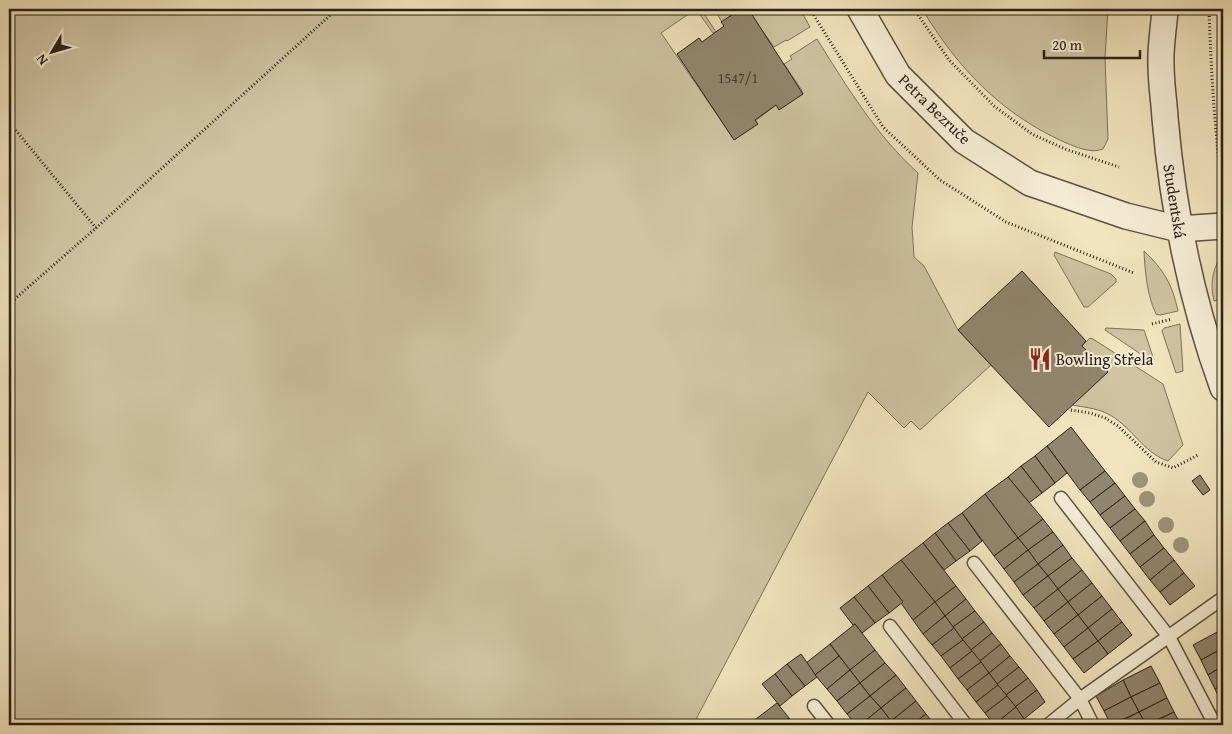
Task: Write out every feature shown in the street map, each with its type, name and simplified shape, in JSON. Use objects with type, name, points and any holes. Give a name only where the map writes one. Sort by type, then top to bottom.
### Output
[{"type":"street","name":"Petra Bezruče","points":[[860,9],[898,75],[964,141],[1030,183],[1126,216],[1179,229],[1223,226]]},
{"type":"street","name":"Studentská","points":[[1165,9],[1161,64],[1169,161],[1179,229],[1191,285],[1223,388]]},
{"type":"lane","points":[[1061,498],[1169,637],[1215,725]]},
{"type":"lane","points":[[974,563],[1080,699],[1093,725]]},
{"type":"lane","points":[[1048,725],[1080,699],[1223,598]]},
{"type":"lane","points":[[890,626],[966,725]]},
{"type":"lane","points":[[814,706],[829,725]]},
{"type":"path","points":[[9,304],[96,228],[337,9]]},
{"type":"path","points":[[914,9],[949,60],[994,106],[1032,134],[1119,167]]},
{"type":"path","points":[[1209,9],[1211,83],[1223,197]]},
{"type":"path","points":[[9,122],[96,228]]},
{"type":"path","points":[[1071,410],[1090,413],[1112,422],[1156,462],[1173,468],[1198,455]]},
{"type":"shaded area","points":[[9,9],[696,9],[661,33],[733,138],[776,105],[803,94],[784,64],[792,59],[790,56],[817,39],[875,127],[918,173],[912,227],[914,257],[924,266],[958,330],[991,365],[920,430],[911,421],[904,428],[868,392],[693,725],[9,725]]},
{"type":"shaded area","points":[[696,9],[701,9],[716,32],[713,33]]},
{"type":"shaded area","points":[[714,9],[741,9],[722,22]]},
{"type":"shaded area","points":[[747,9],[800,9],[810,27],[774,47]]},
{"type":"shaded area","points":[[922,9],[1108,9],[1105,58],[1108,139],[1103,149],[1094,151],[1078,148],[1064,142],[1041,130],[1000,103],[982,87],[950,51]]},
{"type":"shaded area","points":[[1221,9],[1223,9],[1223,125],[1218,56]]},
{"type":"shaded area","points":[[1144,251],[1166,278],[1178,311],[1160,315],[1156,314],[1149,291]]},
{"type":"shaded area","points":[[1055,252],[1111,274],[1116,279],[1116,282],[1088,307],[1084,307],[1054,255]]},
{"type":"shaded area","points":[[1223,254],[1223,299],[1214,301],[1213,276],[1216,265]]},
{"type":"shaded area","points":[[1180,324],[1183,371],[1176,373],[1162,331],[1164,328]]},
{"type":"shaded area","points":[[1106,328],[1144,330],[1154,360],[1151,361],[1105,330]]},
{"type":"shaded area","points":[[1090,338],[1163,384],[1183,445],[1168,461],[1151,452],[1115,418],[1098,410],[1072,405],[1082,346]]},
{"type":"building","points":[[741,9],[749,10],[803,94],[779,110],[776,105],[755,120],[758,124],[734,140],[677,54],[699,38],[702,42],[724,26],[721,22]]},
{"type":"building","name":"Bowling Střela","points":[[1022,271],[1086,341],[1082,346],[1108,372],[1049,427],[958,330]]},
{"type":"building","points":[[1071,427],[1105,471],[1080,490],[1047,446]]},
{"type":"building","points":[[1047,446],[1067,473],[1055,483],[1035,456]]},
{"type":"building","points":[[1035,456],[1055,483],[1042,493],[1021,466]]},
{"type":"building","points":[[1021,466],[1042,493],[1029,503],[1008,477]]},
{"type":"building","points":[[1105,471],[1115,483],[1090,502],[1080,490]]},
{"type":"building","points":[[1200,475],[1210,490],[1203,495],[1192,481]]},
{"type":"building","points":[[1008,477],[1043,519],[1018,538],[985,494]]},
{"type":"building","points":[[1115,483],[1125,496],[1100,515],[1090,502]]},
{"type":"building","points":[[985,494],[1018,538],[994,556],[962,513]]},
{"type":"building","points":[[1125,496],[1135,509],[1110,528],[1100,515]]},
{"type":"building","points":[[1135,509],[1145,521],[1120,541],[1110,528]]},
{"type":"building","points":[[962,513],[982,541],[970,551],[948,523]]},
{"type":"building","points":[[1043,519],[1053,532],[1028,550],[1018,538]]},
{"type":"building","points":[[1145,521],[1154,535],[1130,554],[1120,541]]},
{"type":"building","points":[[948,523],[970,551],[956,561],[935,533]]},
{"type":"building","points":[[1053,532],[1063,545],[1038,564],[1028,550]]},
{"type":"building","points":[[935,533],[956,561],[944,570],[923,543]]},
{"type":"building","points":[[1154,535],[1164,548],[1140,567],[1130,554]]},
{"type":"building","points":[[1018,538],[1028,550],[1004,569],[994,556]]},
{"type":"building","points":[[923,543],[956,586],[935,602],[901,560]]},
{"type":"building","points":[[1063,545],[1072,558],[1048,576],[1038,564]]},
{"type":"building","points":[[1164,548],[1174,560],[1150,580],[1140,567]]},
{"type":"building","points":[[1028,550],[1038,564],[1014,582],[1004,569]]},
{"type":"building","points":[[1072,558],[1082,570],[1058,589],[1048,576]]},
{"type":"building","points":[[901,560],[935,602],[913,620],[901,603],[903,602],[882,575]]},
{"type":"building","points":[[1174,560],[1184,573],[1160,592],[1150,580]]},
{"type":"building","points":[[1038,564],[1048,576],[1023,595],[1014,582]]},
{"type":"building","points":[[1082,570],[1092,583],[1068,602],[1058,589]]},
{"type":"building","points":[[1184,573],[1195,586],[1170,605],[1160,592]]},
{"type":"building","points":[[882,575],[903,602],[889,613],[868,586]]},
{"type":"building","points":[[1048,576],[1058,589],[1034,608],[1023,595]]},
{"type":"building","points":[[1092,583],[1102,596],[1078,615],[1068,602]]},
{"type":"building","points":[[868,586],[889,613],[875,623],[854,597]]},
{"type":"building","points":[[956,586],[966,599],[945,616],[935,602]]},
{"type":"building","points":[[1058,589],[1068,602],[1044,621],[1034,608]]},
{"type":"building","points":[[1102,596],[1112,609],[1088,628],[1078,615]]},
{"type":"building","points":[[854,597],[875,623],[862,633],[840,608]]},
{"type":"building","points":[[966,599],[975,611],[953,627],[945,616]]},
{"type":"building","points":[[935,602],[945,616],[923,634],[913,620]]},
{"type":"building","points":[[1068,602],[1078,615],[1054,634],[1044,621]]},
{"type":"building","points":[[1112,609],[1122,622],[1098,641],[1088,628]]},
{"type":"building","points":[[975,611],[984,622],[962,639],[953,627]]},
{"type":"building","points":[[1078,615],[1088,628],[1064,647],[1054,634]]},
{"type":"building","points":[[945,616],[954,628],[932,645],[923,634]]},
{"type":"building","points":[[984,622],[992,633],[971,650],[962,639]]},
{"type":"building","points":[[1122,622],[1132,635],[1108,654],[1098,641]]},
{"type":"building","points":[[855,624],[875,650],[850,670],[830,644]]},
{"type":"building","points":[[954,628],[963,640],[941,656],[932,645]]},
{"type":"building","points":[[1088,628],[1098,641],[1073,659],[1064,647]]},
{"type":"building","points":[[1221,630],[1223,648],[1201,660],[1193,645]]},
{"type":"building","points":[[992,633],[1001,644],[980,661],[971,650]]},
{"type":"building","points":[[963,640],[972,651],[950,668],[941,656]]},
{"type":"building","points":[[1098,641],[1108,654],[1084,673],[1073,659]]},
{"type":"building","points":[[830,644],[839,656],[815,675],[806,663]]},
{"type":"building","points":[[1001,644],[1010,656],[989,673],[980,661]]},
{"type":"building","points":[[1223,648],[1223,666],[1208,675],[1201,660]]},
{"type":"building","points":[[875,650],[885,663],[860,683],[850,670]]},
{"type":"building","points":[[972,651],[981,662],[958,679],[950,668]]},
{"type":"building","points":[[801,654],[817,677],[805,686],[787,664]]},
{"type":"building","points":[[839,656],[850,670],[827,689],[815,675]]},
{"type":"building","points":[[1010,656],[1019,667],[997,684],[989,673]]},
{"type":"building","points":[[981,662],[989,673],[967,690],[958,679]]},
{"type":"building","points":[[885,663],[896,675],[870,696],[860,683]]},
{"type":"building","points":[[787,664],[805,686],[792,696],[775,674]]},
{"type":"building","points":[[1151,666],[1160,683],[1131,697],[1123,680]]},
{"type":"building","points":[[1223,666],[1223,685],[1215,689],[1208,675]]},
{"type":"building","points":[[1019,667],[1028,678],[1006,695],[997,684]]},
{"type":"building","points":[[850,670],[860,683],[837,701],[827,689]]},
{"type":"building","points":[[989,673],[998,685],[976,702],[967,690]]},
{"type":"building","points":[[775,674],[792,696],[780,706],[762,684]]},
{"type":"building","points":[[896,675],[906,688],[881,708],[870,696]]},
{"type":"building","points":[[1028,678],[1037,690],[1015,707],[1006,695]]},
{"type":"building","points":[[1123,680],[1131,697],[1104,711],[1096,696]]},
{"type":"building","points":[[860,683],[870,696],[847,714],[837,701]]},
{"type":"building","points":[[1160,683],[1167,698],[1139,712],[1131,697]]},
{"type":"building","points":[[998,685],[1007,696],[985,713],[976,702]]},
{"type":"building","points":[[1223,685],[1223,703],[1222,704],[1215,689]]},
{"type":"building","points":[[906,688],[916,701],[891,721],[881,708]]},
{"type":"building","points":[[1037,690],[1045,702],[1024,719],[1015,707]]},
{"type":"building","points":[[870,696],[881,708],[860,725],[856,725],[847,714]]},
{"type":"building","points":[[1007,696],[1016,707],[994,725],[985,713]]},
{"type":"building","points":[[1131,697],[1139,712],[1111,725],[1104,711]]},
{"type":"building","points":[[1167,698],[1174,712],[1146,725],[1139,712]]},
{"type":"building","points":[[916,701],[926,714],[912,725],[894,725],[891,721]]},
{"type":"building","points":[[777,703],[789,718],[780,725],[755,725],[752,722]]},
{"type":"building","points":[[1016,707],[1024,719],[1016,725],[994,725]]},
{"type":"building","points":[[881,708],[891,721],[886,725],[860,725]]},
{"type":"building","points":[[1139,712],[1146,725],[1113,725]]},
{"type":"building","points":[[1174,712],[1181,725],[1148,725]]},
{"type":"building","points":[[926,714],[935,725],[912,725]]},
{"type":"building","points":[[789,718],[795,725],[780,725]]},
{"type":"place","name":"Bowling Střela","points":[[1040,359]]}]
